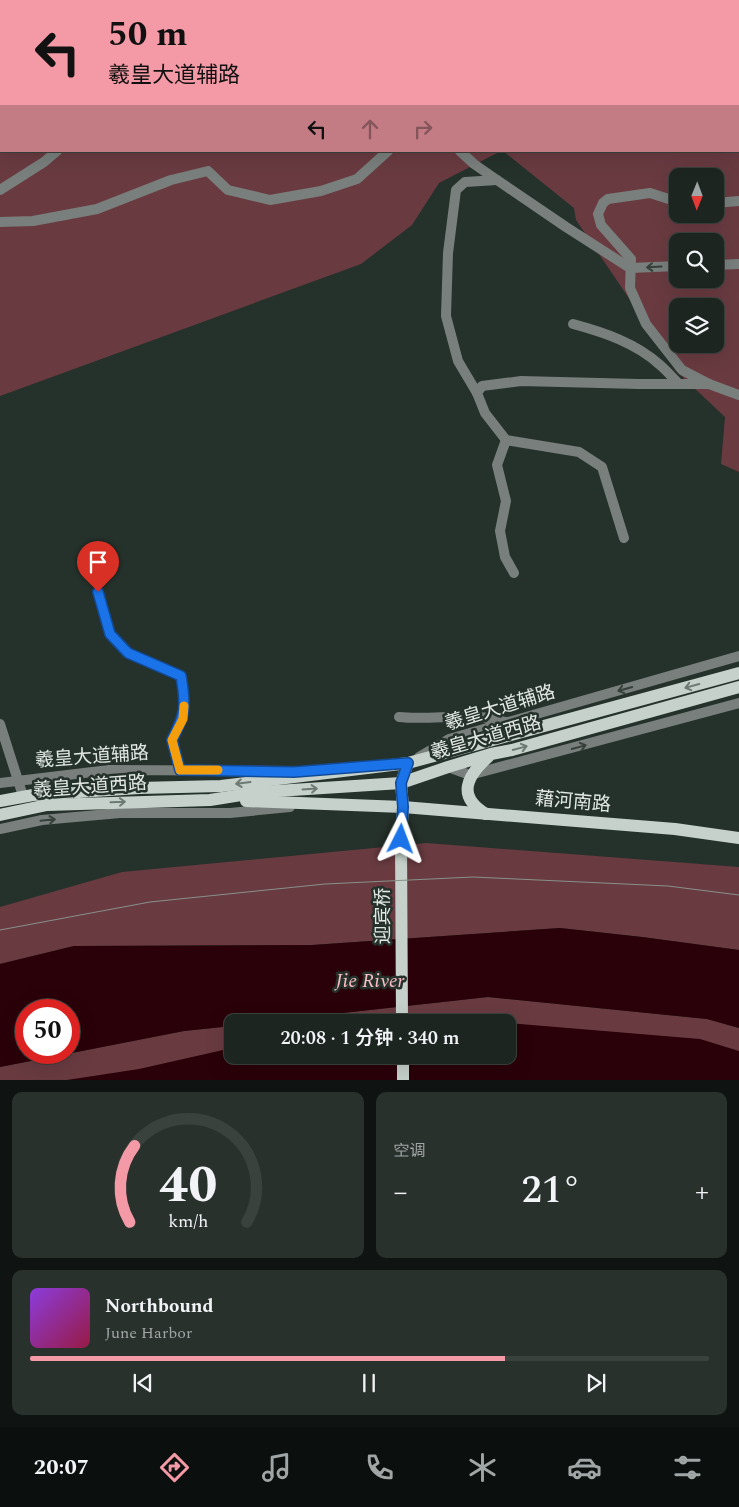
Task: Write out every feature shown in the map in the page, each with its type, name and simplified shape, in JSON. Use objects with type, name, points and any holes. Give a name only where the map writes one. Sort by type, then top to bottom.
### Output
[{"type":"main road","name":"羲皇大道西路","points":[[0,801],[23,796],[138,788],[221,786],[408,763],[739,673]]},
{"type":"main road","name":"羲皇大道西路","points":[[0,815],[47,805],[210,800],[261,792],[401,783],[491,754],[512,750],[739,687]]},
{"type":"main road","points":[[486,814],[472,802],[468,794],[468,784],[470,775],[491,754]]},
{"type":"main road","points":[[401,783],[408,763]]},
{"type":"main road","name":"迎宾桥","points":[[401,783],[403,807],[401,839],[402,1014]]},
{"type":"main road","name":"藉河南路","points":[[210,800],[403,807],[675,829],[739,838]]},
{"type":"main road","points":[[403,1064],[403,1080]]},
{"type":"street","points":[[0,190],[44,162],[55,152]]},
{"type":"street","points":[[0,222],[33,220],[97,209],[171,180],[208,171],[228,190],[270,200],[322,191],[356,179],[387,152]]},
{"type":"street","points":[[461,152],[474,164],[497,180],[630,268],[669,266]]},
{"type":"street","points":[[497,180],[465,182],[456,190],[448,253],[446,316],[458,361],[476,393],[484,413],[506,440],[579,452],[602,466],[624,538]]},
{"type":"street","points":[[669,199],[650,193],[608,199],[598,214],[601,225],[631,259],[630,288],[646,324],[682,370],[709,384],[739,395]]},
{"type":"street","points":[[724,202],[739,201]]},
{"type":"street","points":[[724,265],[739,264]]},
{"type":"street","points":[[573,324],[626,342],[659,364],[679,384]]},
{"type":"street","points":[[476,393],[482,386],[521,381],[709,384]]},
{"type":"street","points":[[506,440],[497,465],[506,501],[500,531],[506,557],[514,573]]},
{"type":"street","points":[[98,592],[110,634],[128,653],[181,676],[185,701],[183,719],[172,740],[180,770]]},
{"type":"street","name":"羲皇大道辅路","points":[[0,783],[109,770],[294,772],[408,763],[449,739],[739,656]]},
{"type":"street","points":[[448,767],[470,775],[739,703]]},
{"type":"street","points":[[399,717],[420,719],[487,716],[508,722],[513,735]]},
{"type":"street","points":[[0,724],[23,796]]},
{"type":"street","points":[[0,829],[42,820],[120,813],[230,813],[330,803]]},
{"type":"shaded area","points":[[0,152],[499,152],[439,183],[412,225],[361,264],[0,396]]},
{"type":"shaded area","points":[[504,152],[739,152],[739,472],[721,464],[725,417],[675,370],[672,362],[576,220],[574,208]]},
{"type":"shaded area","points":[[426,843],[739,867],[739,950],[560,928],[312,945],[74,946],[0,964],[0,907],[122,872]]},
{"type":"shaded area","points":[[488,997],[707,1019],[739,1028],[739,1079],[0,1080],[0,1067],[15,1064],[80,1064],[80,1051],[184,1031],[224,1027],[224,1064],[516,1064],[516,1014],[334,1014]]},
{"type":"water","name":"Jie River","points":[[560,928],[642,937],[739,950],[739,1028],[707,1019],[488,997],[334,1014],[224,1014],[224,1027],[184,1031],[80,1051],[80,999],[15,999],[15,1064],[0,1067],[0,964],[74,946],[312,945]]},
{"type":"water","points":[[516,1024],[700,1039],[739,1051],[739,1080],[67,1080],[139,1069],[224,1050],[224,1064],[516,1064]]},
{"type":"tram line","points":[[0,930],[150,902],[325,884],[473,877],[668,886],[739,895]]},
{"type":"slow traffic","points":[[184,706],[183,719],[172,740],[180,770],[218,770]]},
{"type":"route","points":[[98,592],[110,634],[128,653],[181,676],[185,701],[183,719],[172,740],[180,770],[294,772],[408,763],[401,783],[403,807],[401,839]]}]
